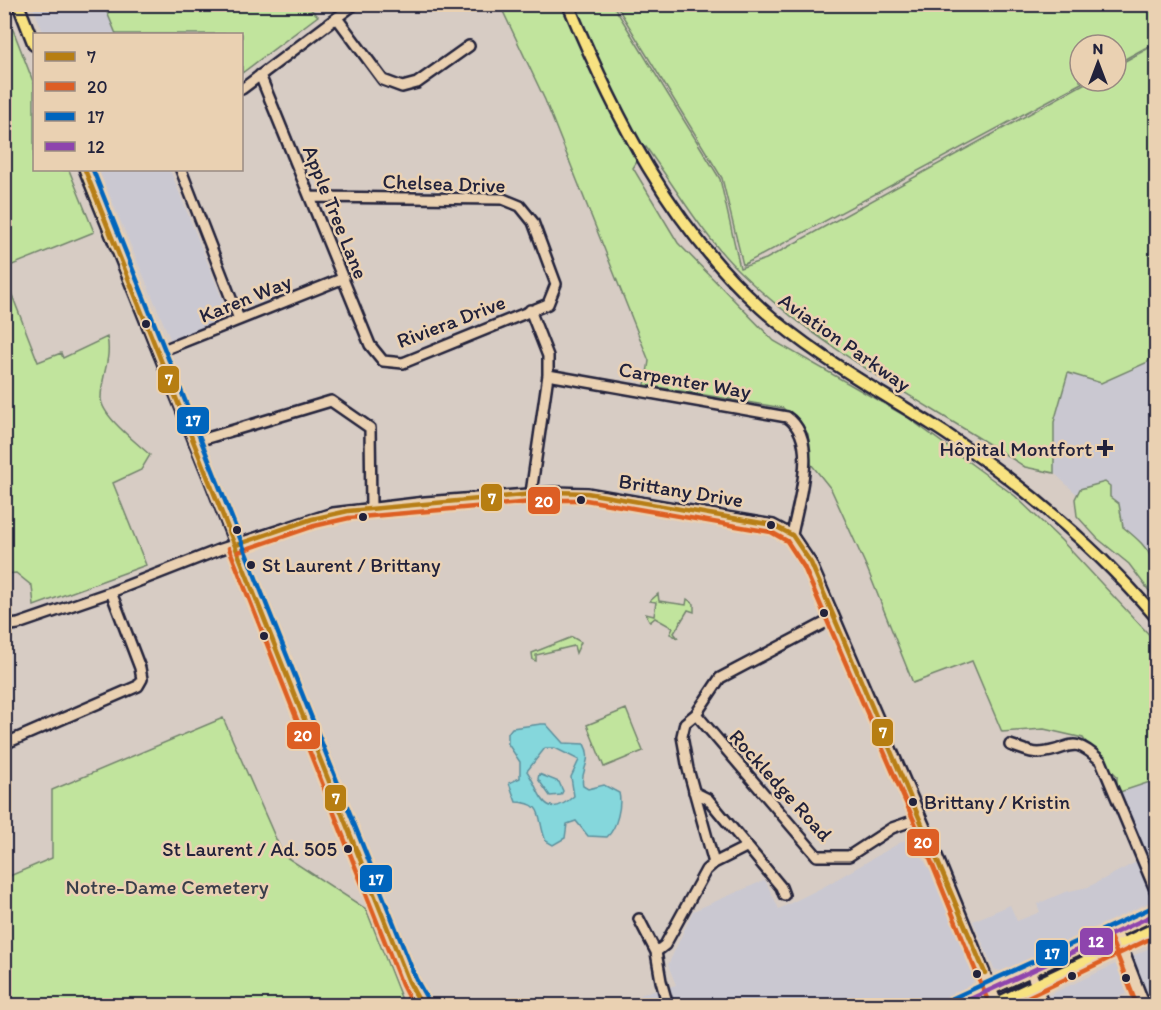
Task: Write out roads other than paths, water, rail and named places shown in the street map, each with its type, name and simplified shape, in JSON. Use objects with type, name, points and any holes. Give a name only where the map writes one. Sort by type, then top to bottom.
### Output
[{"type":"main road","points":[[18,4],[33,42]]},
{"type":"main road","name":"Aviation Parkway","points":[[568,4],[588,51],[653,178],[679,217],[717,265],[764,310],[804,342],[945,434],[1019,486],[1085,543],[1156,617]]},
{"type":"main road","points":[[85,171],[236,545],[409,982],[416,1005]]},
{"type":"main road","points":[[954,1005],[1156,914]]},
{"type":"main road","points":[[994,1004],[1156,928]]},
{"type":"main road","points":[[409,982],[422,1005]]},
{"type":"street","points":[[243,88],[354,4]]},
{"type":"street","points":[[337,18],[383,80],[402,87],[417,83],[469,46]]},
{"type":"street","name":"Apple Tree Lane","points":[[260,75],[370,345],[383,361]]},
{"type":"street","points":[[181,171],[239,319]]},
{"type":"street","name":"Chelsea Drive","points":[[311,197],[503,200],[520,206],[533,222],[556,284],[548,304],[530,310]]},
{"type":"street","name":"Karen Way","points":[[158,352],[344,278]]},
{"type":"street","points":[[530,310],[548,356],[548,375],[531,493]]},
{"type":"street","name":"Riviera Drive","points":[[383,361],[403,363],[530,310]]},
{"type":"street","name":"Carpenter Way","points":[[548,375],[778,414],[796,423],[804,440],[806,454],[792,535]]},
{"type":"street","points":[[194,442],[331,401],[370,428],[371,508]]},
{"type":"street","name":"Brittany Drive","points":[[4,626],[18,624],[111,592],[312,519],[371,508],[531,493],[587,493],[773,525],[792,535]]},
{"type":"street","points":[[792,535],[811,563],[921,818],[991,988],[994,1004]]},
{"type":"street","points":[[4,744],[138,686],[142,679],[140,668],[111,592]]},
{"type":"street","points":[[714,863],[694,792],[682,736],[685,723],[696,714],[720,678],[834,618]]},
{"type":"street","name":"Rockledge Road","points":[[696,714],[808,849],[817,856],[827,858],[849,856],[892,828],[921,818]]},
{"type":"street","points":[[1010,745],[1031,753],[1042,753],[1078,745],[1087,748],[1101,761],[1156,892]]},
{"type":"street","points":[[694,792],[708,799],[781,887],[784,895]]},
{"type":"street","points":[[656,952],[665,945],[691,894],[714,863],[746,847]]},
{"type":"street","points":[[639,919],[656,952],[668,1005]]},
{"type":"street","points":[[1116,931],[1145,1005]]},
{"type":"street","points":[[1030,970],[1044,1005]]},
{"type":"water","points":[[546,724],[563,743],[584,744],[588,756],[582,781],[583,786],[588,789],[604,785],[619,793],[618,816],[614,828],[607,837],[588,836],[576,821],[567,824],[565,838],[553,845],[546,841],[536,809],[532,805],[516,802],[509,783],[520,778],[520,762],[508,744],[508,733],[512,728]],"holes":[[[545,748],[555,748],[579,760],[571,777],[574,796],[564,804],[556,806],[544,801],[527,771]]]},
{"type":"water","points":[[539,774],[559,782],[563,791],[561,795],[550,796],[538,779]]},
{"type":"place","name":"Hôpital Montfort","points":[[1105,448]]},
{"type":"place","name":"St Laurent / Brittany","points":[[251,565]]},
{"type":"place","name":"Brittany / Kristin","points":[[913,802]]},
{"type":"place","name":"St Laurent / Ad. 505","points":[[348,849]]},
{"type":"park label","name":"Notre-Dame Cemetery","points":[[167,886]]}]
